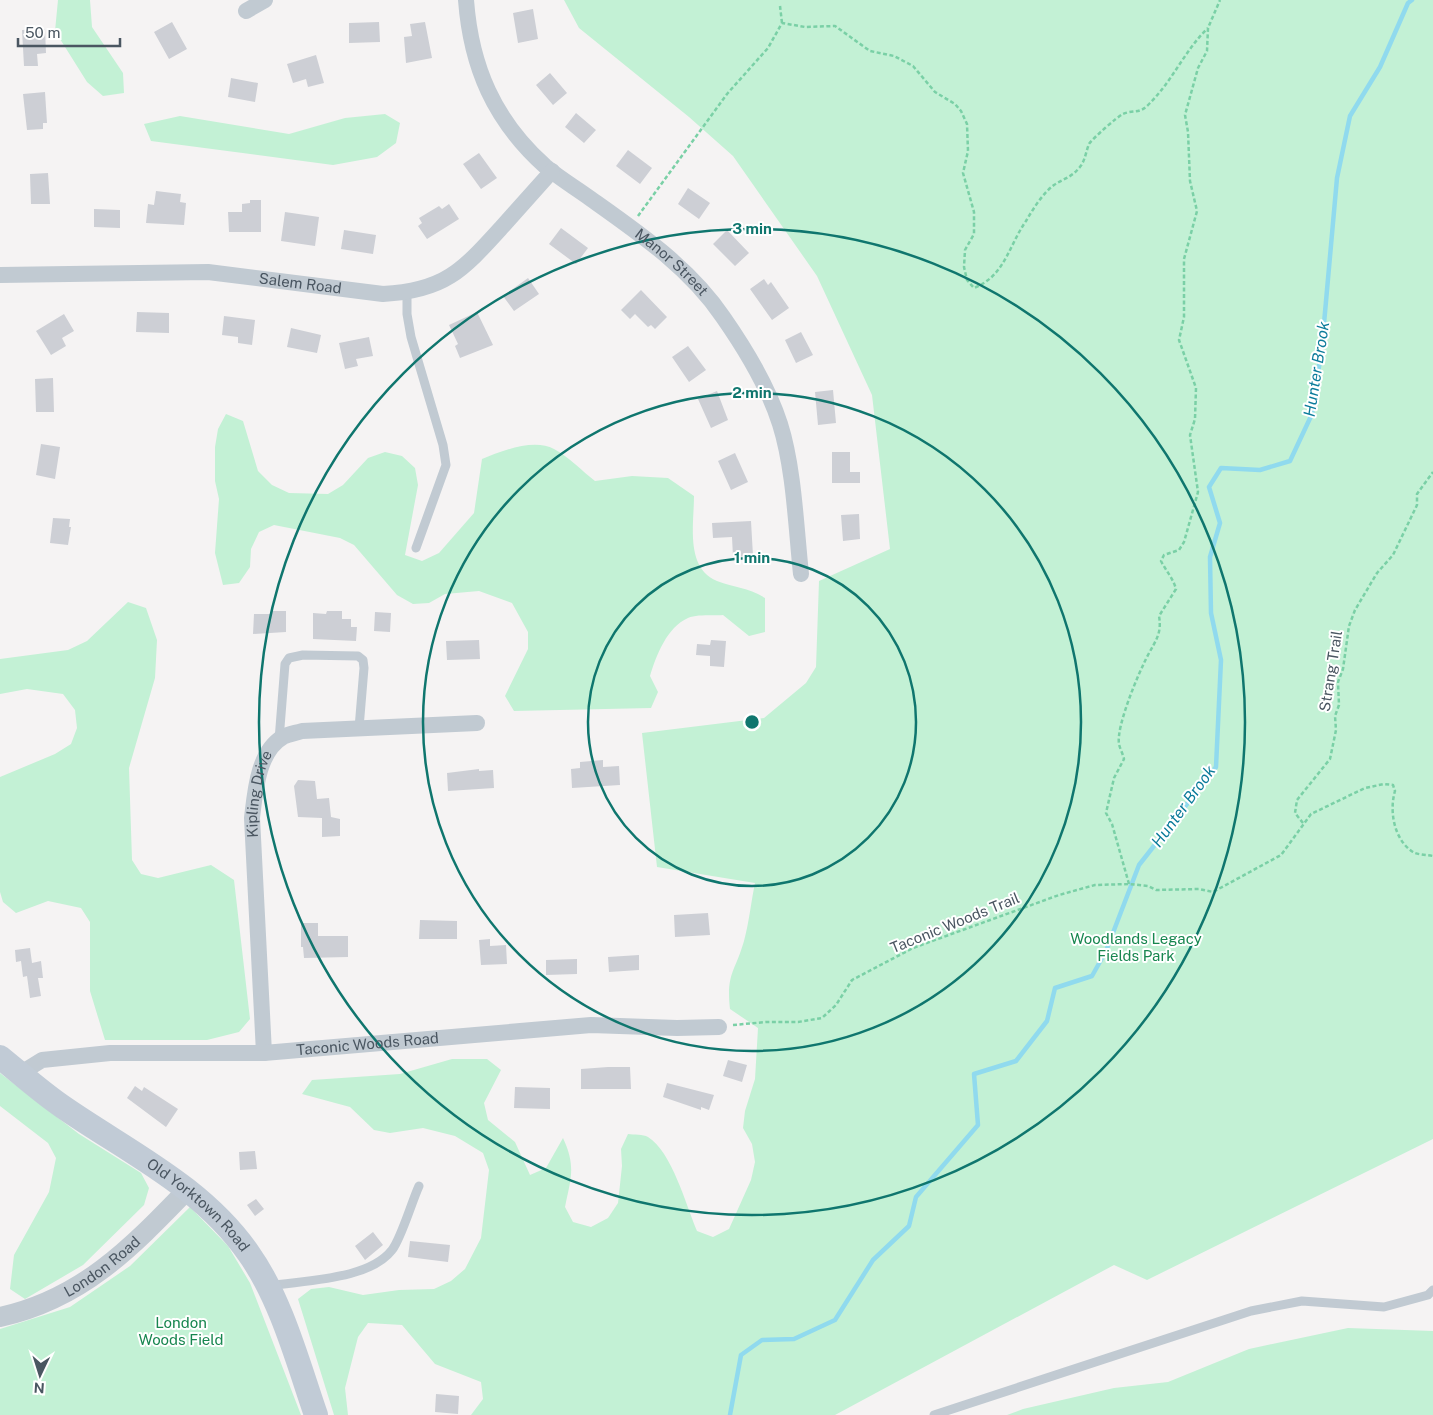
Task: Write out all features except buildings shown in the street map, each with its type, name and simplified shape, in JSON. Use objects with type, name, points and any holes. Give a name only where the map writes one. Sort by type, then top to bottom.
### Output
[{"type":"main road","name":"Old Yorktown Road","points":[[0,1057],[62,1106],[122,1143],[188,1190],[212,1210],[236,1236],[250,1255],[280,1315],[316,1415]]},
{"type":"street","points":[[246,11],[265,0]]},
{"type":"street","name":"Manor Street","points":[[466,0],[473,49],[491,100],[508,126],[552,171],[630,227],[690,278],[723,316],[766,387],[781,425],[789,468],[801,574]]},
{"type":"street","name":"Salem Road","points":[[0,274],[208,272],[383,294],[407,292],[448,278],[467,266],[552,171]]},
{"type":"street","name":"Kipling Drive","points":[[264,1053],[252,818],[256,784],[264,761],[274,744],[279,740],[302,731],[477,723]]},
{"type":"street","name":"Taconic Woods Road","points":[[21,1073],[42,1060],[56,1057],[110,1053],[264,1053],[591,1025],[677,1028],[719,1026]]},
{"type":"street","name":"London Road","points":[[0,1317],[66,1294],[100,1273],[156,1223],[188,1190]]},
{"type":"lane","points":[[407,292],[407,314],[411,337],[443,445],[446,466],[416,548]]},
{"type":"lane","points":[[279,740],[285,664],[289,658],[303,655],[358,656],[362,660],[364,668],[359,728]]},
{"type":"lane","points":[[267,1286],[342,1276],[369,1269],[392,1250],[419,1186]]},
{"type":"lane","points":[[934,1415],[1251,1312],[1302,1301],[1384,1307],[1428,1295],[1433,1290]]},
{"type":"path","points":[[1129,884],[1112,824],[1106,813],[1114,778],[1124,759],[1118,743],[1128,698],[1148,655],[1157,642],[1161,628],[1159,616],[1176,589],[1172,577],[1166,571],[1162,561],[1164,555],[1179,550],[1184,542],[1198,492],[1190,435],[1195,419],[1196,388],[1180,340],[1184,317],[1184,259],[1197,211],[1190,181],[1188,132],[1185,115],[1198,68],[1207,51],[1208,28],[1220,0]]},
{"type":"path","points":[[630,227],[709,120],[768,48],[782,23],[780,6]]},
{"type":"path","points":[[782,23],[805,28],[835,26],[870,52],[894,56],[913,66],[935,92],[955,104],[961,111],[967,124],[968,151],[963,173],[974,212],[974,234],[965,250],[964,267],[967,280],[974,288],[988,282],[996,272],[1009,253],[1024,222],[1054,185],[1068,178],[1080,168],[1090,142],[1123,114],[1139,112],[1149,105],[1168,82],[1197,39],[1208,28]]},
{"type":"path","name":"Strang Trail","points":[[1303,823],[1295,813],[1297,800],[1330,760],[1336,730],[1335,716],[1339,705],[1338,682],[1344,669],[1349,626],[1368,586],[1393,554],[1417,505],[1417,494],[1433,472]]},
{"type":"path","name":"Taconic Woods Trail","points":[[719,1026],[766,1022],[798,1022],[822,1018],[836,1005],[852,980],[913,948],[1059,895],[1095,885],[1129,884],[1148,886],[1156,890],[1199,889],[1213,892],[1281,855],[1311,814],[1365,788],[1384,784],[1393,785],[1395,791],[1391,803],[1393,819],[1399,836],[1414,852],[1433,856]]},
{"type":"green space","points":[[58,0],[90,0],[92,27],[123,73],[124,93],[103,96],[87,82],[55,31]]},
{"type":"green space","name":"Woodlands Legacy Fields Park","points":[[564,0],[1433,0],[1433,1139],[1147,1280],[1114,1265],[835,1415],[471,1415],[483,1399],[481,1382],[435,1364],[402,1325],[368,1323],[358,1337],[345,1388],[348,1415],[334,1415],[298,1299],[311,1289],[329,1287],[363,1295],[399,1290],[434,1289],[451,1281],[465,1269],[481,1238],[489,1170],[483,1153],[455,1136],[423,1128],[390,1133],[374,1130],[350,1107],[302,1094],[312,1080],[400,1074],[452,1059],[487,1059],[501,1070],[484,1103],[488,1120],[515,1142],[530,1175],[546,1168],[563,1138],[571,1164],[565,1207],[573,1222],[591,1227],[608,1218],[618,1203],[622,1166],[621,1149],[628,1134],[648,1137],[657,1144],[671,1166],[697,1231],[713,1237],[729,1229],[751,1180],[755,1162],[752,1144],[743,1128],[745,1111],[755,1079],[758,1028],[730,1009],[729,988],[744,941],[755,883],[657,867],[642,733],[764,718],[806,683],[816,667],[819,581],[890,549],[872,395],[817,276],[733,156],[689,117],[579,28]]},
{"type":"green space","points":[[385,114],[400,123],[396,143],[377,157],[333,165],[151,141],[144,124],[180,116],[289,134],[345,118]]},
{"type":"green space","points":[[226,414],[243,421],[258,471],[272,485],[289,493],[328,494],[343,485],[368,458],[385,452],[402,456],[415,468],[418,485],[405,555],[422,561],[439,553],[474,513],[482,459],[498,453],[527,445],[546,446],[565,456],[595,481],[632,476],[668,478],[694,496],[694,544],[700,566],[707,575],[717,581],[759,594],[765,598],[765,632],[749,636],[723,615],[696,616],[681,622],[668,635],[652,668],[650,676],[658,692],[651,708],[514,711],[505,696],[528,649],[528,632],[512,603],[479,591],[445,594],[429,603],[413,604],[397,595],[354,545],[340,538],[274,525],[259,532],[251,549],[250,567],[239,583],[223,585],[215,553],[219,499],[215,481],[215,447],[218,429]]},
{"type":"green space","points":[[128,602],[146,608],[157,640],[155,678],[129,768],[132,860],[141,874],[158,878],[211,865],[234,880],[250,1019],[239,1032],[207,1040],[105,1040],[90,991],[90,922],[81,908],[48,901],[16,913],[3,902],[0,892],[0,777],[55,754],[71,744],[77,728],[75,710],[63,694],[27,689],[0,694],[0,659],[68,650],[87,641]]},
{"type":"green space","points":[[0,1073],[79,1134],[141,1173],[149,1188],[144,1205],[83,1265],[25,1299],[10,1289],[14,1255],[49,1192],[56,1158],[48,1143],[0,1106]]},
{"type":"green space","name":"London Woods Field","points":[[190,1207],[228,1246],[250,1283],[301,1415],[0,1415],[0,1329],[70,1307],[130,1266]]},
{"type":"green space","points":[[1348,1328],[1433,1331],[1433,1415],[1007,1415],[1023,1409],[1114,1388],[1168,1382],[1249,1349]]},
{"type":"waterway","name":"Hunter Brook","points":[[730,1415],[741,1355],[762,1340],[794,1339],[835,1320],[873,1260],[909,1226],[916,1197],[978,1125],[974,1074],[1016,1061],[1047,1021],[1055,988],[1092,976],[1106,951],[1139,865],[1216,767],[1221,660],[1211,613],[1210,557],[1220,523],[1209,487],[1221,468],[1260,470],[1290,461],[1312,414],[1322,346],[1337,178],[1350,116],[1380,67],[1408,3],[1412,0]]}]
